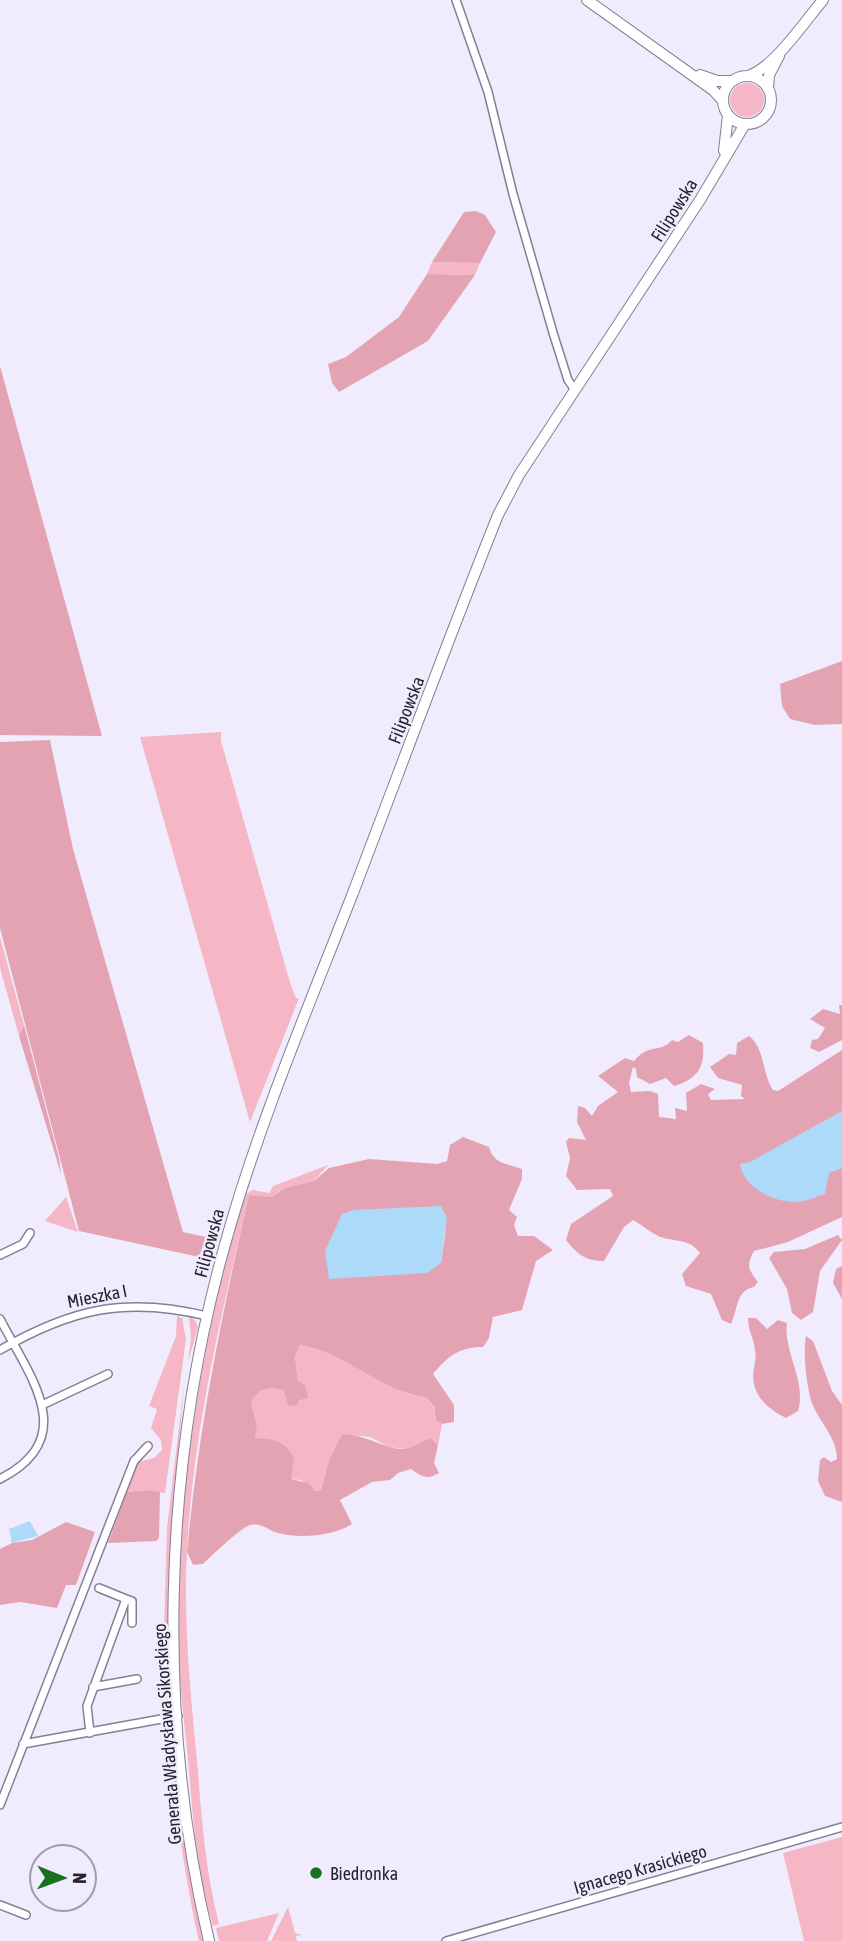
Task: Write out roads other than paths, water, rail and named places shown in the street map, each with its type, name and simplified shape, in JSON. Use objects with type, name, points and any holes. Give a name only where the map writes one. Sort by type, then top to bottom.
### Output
[{"type":"main road","points":[[587,0],[713,90],[723,101],[728,115],[746,124],[759,121],[767,113],[771,100],[768,89],[769,75],[783,48]]},
{"type":"main road","points":[[689,72],[718,81],[733,81],[756,73],[783,48],[823,0]]},
{"type":"main road","points":[[746,76],[758,80],[768,89]]},
{"type":"main road","points":[[723,101],[725,90],[733,81]]},
{"type":"main road","name":"Filipowska","points":[[723,158],[729,134],[728,115]]},
{"type":"main road","name":"Filipowska","points":[[207,1315],[259,1134],[487,542],[511,489],[700,200],[746,124]]},
{"type":"main road","name":"Generała Władysława Sikorskiego","points":[[207,1315],[192,1390],[178,1514],[174,1650],[188,1823],[209,1941]]},
{"type":"street","points":[[456,0],[488,92],[513,194],[554,336],[568,380],[575,390]]},
{"type":"street","points":[[0,1255],[23,1244],[30,1233]]},
{"type":"street","name":"Mieszka I","points":[[0,1350],[71,1316],[112,1307],[146,1304],[207,1315]]},
{"type":"street","points":[[0,1319],[42,1405],[46,1427],[40,1444],[14,1471],[0,1479]]},
{"type":"street","points":[[42,1405],[108,1374]]},
{"type":"street","points":[[0,1805],[134,1461],[148,1446]]},
{"type":"street","points":[[99,1588],[132,1601],[132,1623]]},
{"type":"street","points":[[90,1733],[87,1706],[126,1598]]},
{"type":"street","points":[[93,1687],[137,1679]]},
{"type":"street","points":[[23,1744],[178,1716]]},
{"type":"street","name":"Ignacego Krasickiego","points":[[446,1941],[842,1828]]},
{"type":"street","points":[[0,1905],[26,1915]]},
{"type":"water","points":[[842,1111],[842,1168],[829,1173],[825,1194],[803,1201],[784,1201],[764,1194],[748,1181],[740,1164],[750,1162]]},
{"type":"water","points":[[441,1206],[447,1217],[441,1263],[427,1273],[329,1279],[325,1251],[342,1214],[353,1210]]},
{"type":"water","points":[[30,1521],[38,1536],[12,1543],[9,1529]]},
{"type":"place","name":"Biedronka","points":[[316,1873]]}]
